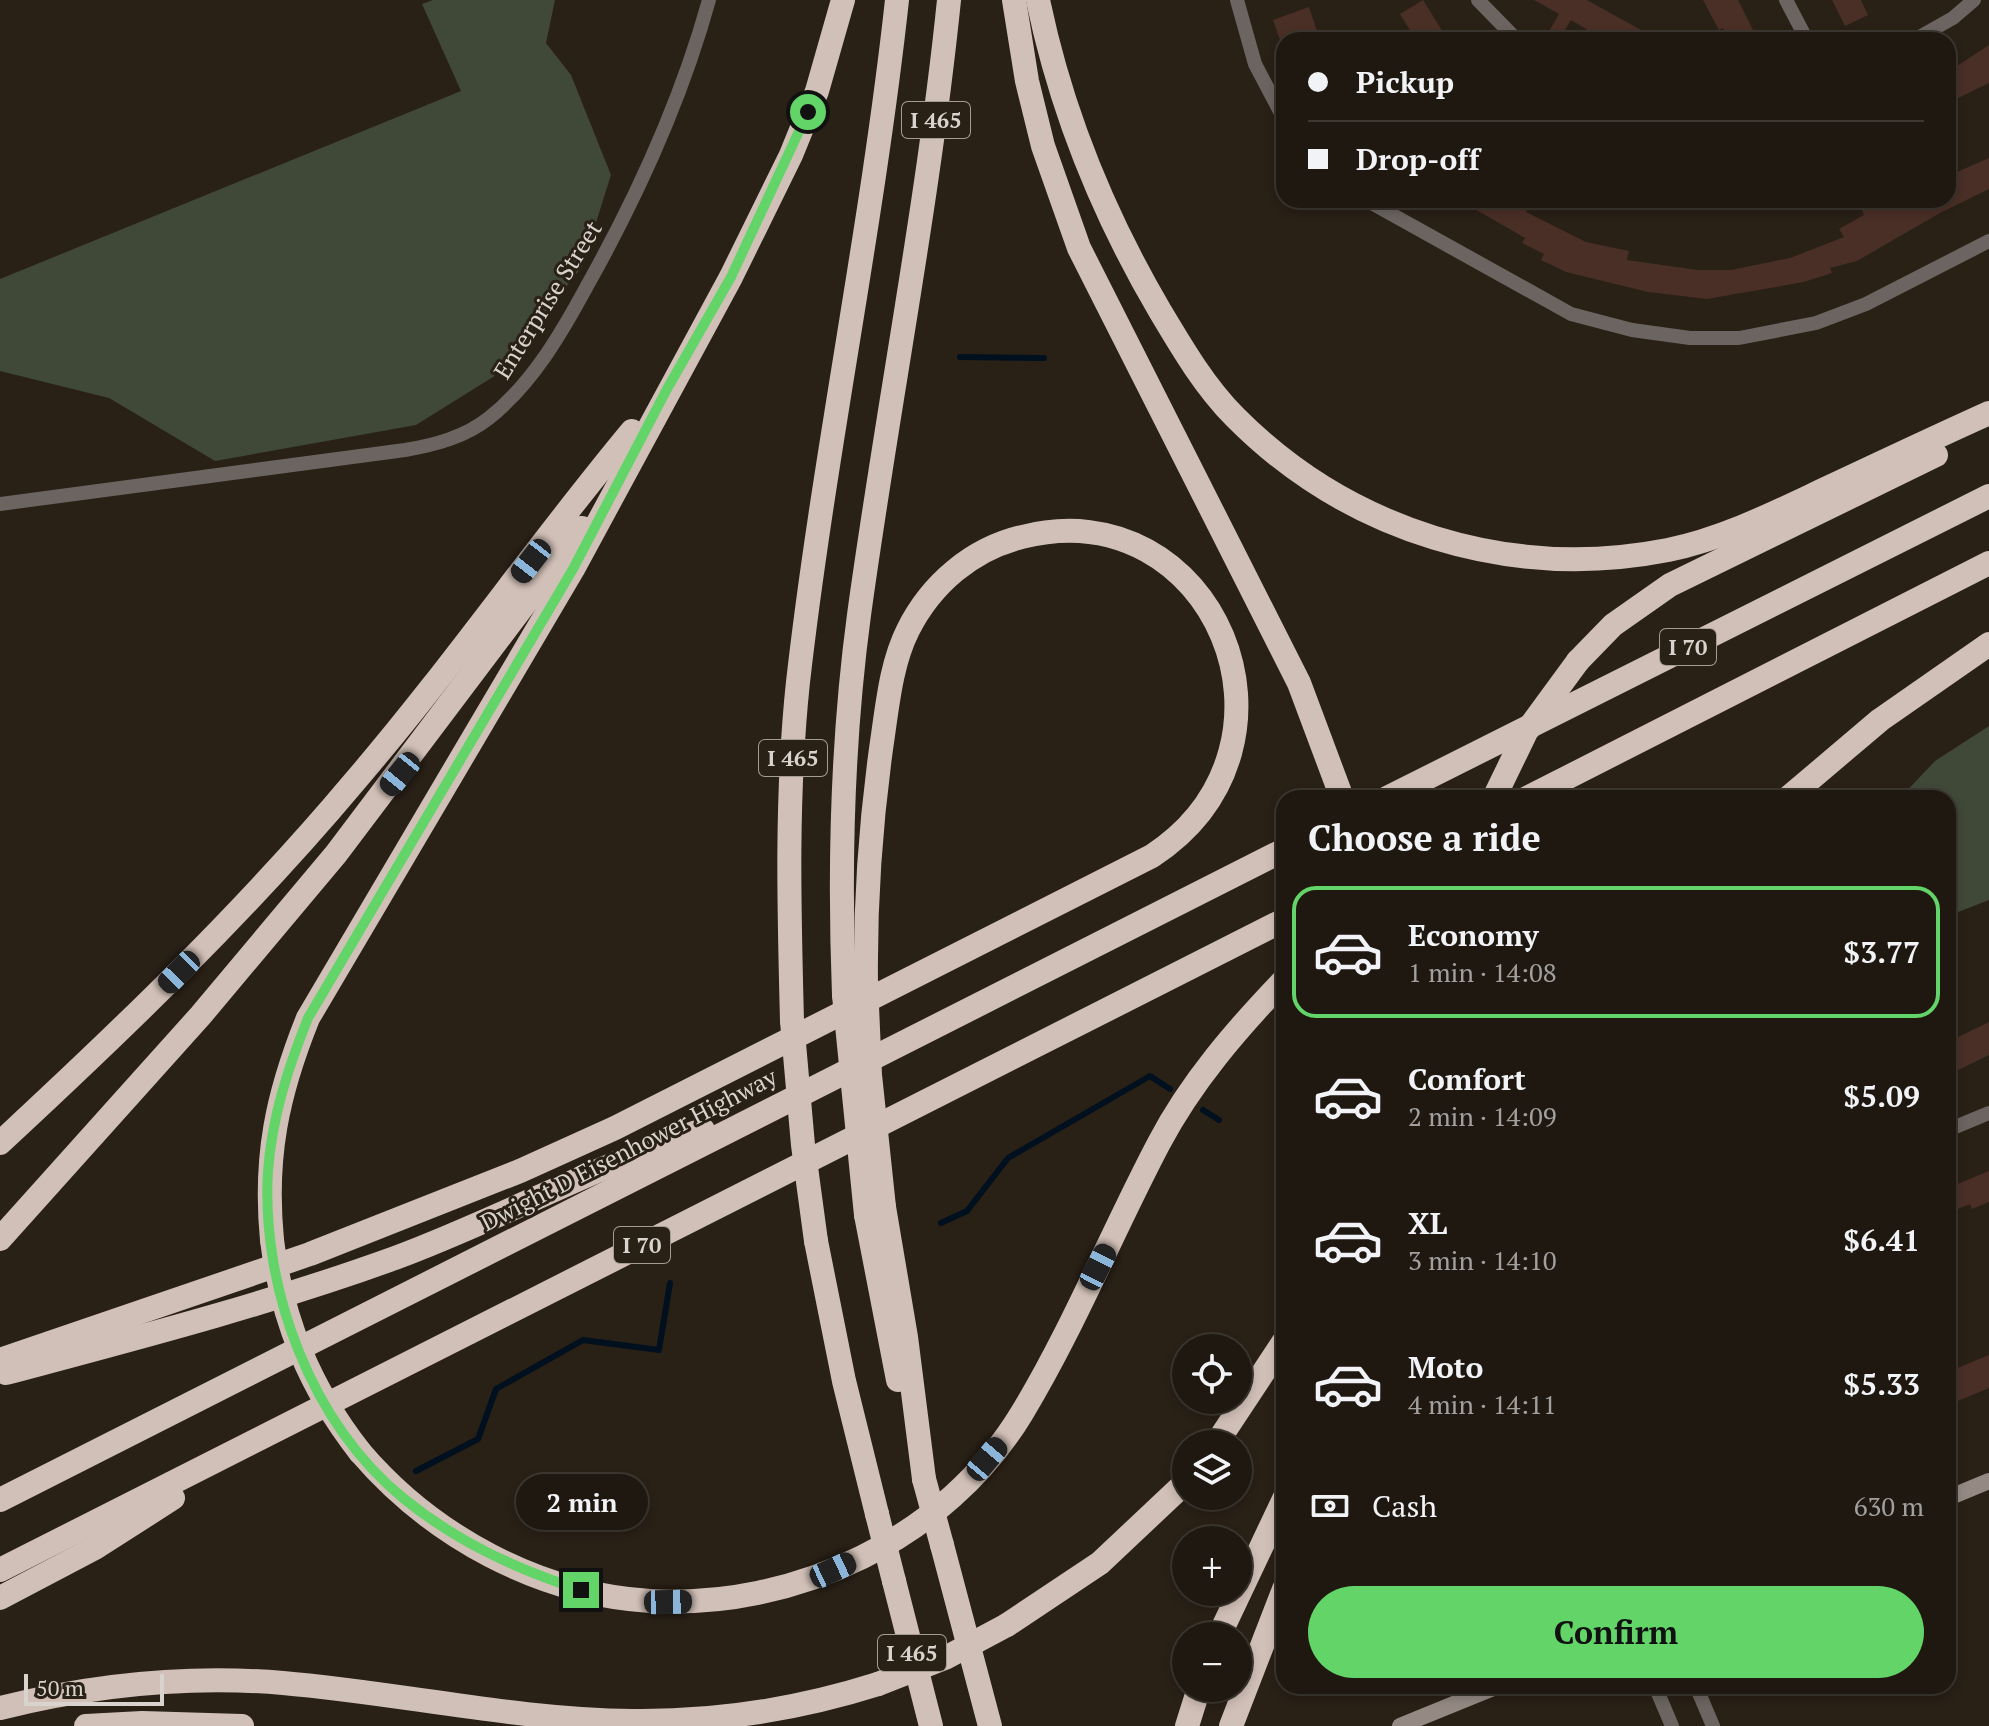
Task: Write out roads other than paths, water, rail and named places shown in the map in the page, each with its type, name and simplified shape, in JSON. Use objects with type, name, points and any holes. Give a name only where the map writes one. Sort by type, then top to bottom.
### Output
[{"type":"highway","points":[[843,0],[817,91],[791,155],[731,277],[667,389],[573,569],[308,1018],[279,1099],[268,1174],[272,1240],[280,1292],[301,1357],[332,1414],[360,1452],[401,1496],[457,1537],[528,1573],[608,1596],[668,1602],[757,1595],[815,1578],[867,1554],[925,1518],[967,1481],[1021,1415],[1160,1141],[1231,1037],[1276,989]]},
{"type":"highway","name":"I 465","points":[[897,0],[877,159],[798,685],[789,868],[792,1021],[803,1145],[816,1241],[844,1381],[931,1726]]},
{"type":"highway","name":"I 465","points":[[949,0],[934,134],[858,628],[844,772],[844,995],[875,1211],[883,1313],[990,1726]]},
{"type":"highway","points":[[1014,0],[1027,81],[1043,146],[1079,248],[1299,683],[1340,790]]},
{"type":"highway","points":[[1038,0],[1057,81],[1087,167],[1143,282],[1191,361],[1233,415],[1284,460],[1338,498],[1394,525],[1480,550],[1546,559],[1591,560],[1671,549],[1759,520],[1989,413]]},
{"type":"highway","points":[[0,1143],[158,994],[353,784],[667,389]]},
{"type":"highway","points":[[1498,790],[1526,732],[1578,661],[1613,625],[1670,585],[1989,429]]},
{"type":"highway","points":[[0,1239],[201,1015],[306,890],[400,774],[557,559],[610,496]]},
{"type":"highway","name":"I 70","points":[[1403,790],[1989,496]]},
{"type":"highway","points":[[0,1360],[296,1259],[520,1171],[683,1094],[1124,871],[1174,841],[1199,816],[1223,778],[1235,740],[1239,701],[1233,665],[1214,621],[1188,583],[1168,566],[1115,539],[1071,530],[1050,531],[1009,540],[975,555],[949,575],[927,599],[900,649],[886,710],[871,839],[866,983],[875,1211]]},
{"type":"highway","name":"I 70","points":[[1543,790],[1989,563]]},
{"type":"highway","points":[[1797,790],[1880,720],[1989,644]]},
{"type":"highway","points":[[1576,790],[1761,680]]},
{"type":"highway","name":"Dwight D Eisenhower Highway","points":[[0,1500],[1276,854]]},
{"type":"highway","name":"I 70","points":[[0,1570],[1276,924]]},
{"type":"highway","points":[[0,1375],[200,1321],[341,1277],[439,1240],[634,1153],[776,1106]]},
{"type":"highway","points":[[1225,1430],[1276,1353]]},
{"type":"highway","points":[[0,1598],[95,1548],[283,1427]]},
{"type":"highway","points":[[0,1708],[108,1687],[226,1681],[324,1687],[576,1718],[665,1721],[768,1711],[878,1684],[947,1657],[1007,1625],[1100,1563],[1172,1495]]},
{"type":"highway","points":[[1226,1622],[1276,1516]]},
{"type":"highway","points":[[1231,1726],[1276,1610]]},
{"type":"highway","points":[[1187,1726],[1195,1702]]},
{"type":"highway","points":[[86,1726],[142,1723],[242,1726]]},
{"type":"main road","points":[[1956,1495],[1989,1481]]},
{"type":"main road","points":[[1400,1726],[1478,1694]]},
{"type":"street","name":"Enterprise Street","points":[[0,504],[405,450],[449,441],[487,420],[512,398],[543,357],[620,229],[674,107],[709,0]]},
{"type":"street","points":[[1237,0],[1255,64],[1276,104]]},
{"type":"street","points":[[1478,0],[1509,32]]},
{"type":"street","points":[[1786,0],[1803,32]]},
{"type":"street","points":[[1928,32],[1953,18],[1974,0]]},
{"type":"street","points":[[1380,208],[1535,297],[1587,319],[1651,333],[1713,338],[1765,334],[1833,317],[1866,304],[1989,241]]},
{"type":"street","points":[[1956,1127],[1989,1113]]},
{"type":"street","points":[[1658,1694],[1672,1726]]},
{"type":"street","points":[[1699,1694],[1713,1726]]},
{"type":"waterway","points":[[960,357],[1044,358]]},
{"type":"waterway","points":[[941,1223],[967,1211],[1008,1158],[1150,1076],[1170,1089]]},
{"type":"waterway","points":[[1203,1110],[1219,1120]]},
{"type":"waterway","points":[[416,1471],[478,1439],[496,1389],[583,1340],[659,1350],[670,1283]]}]
